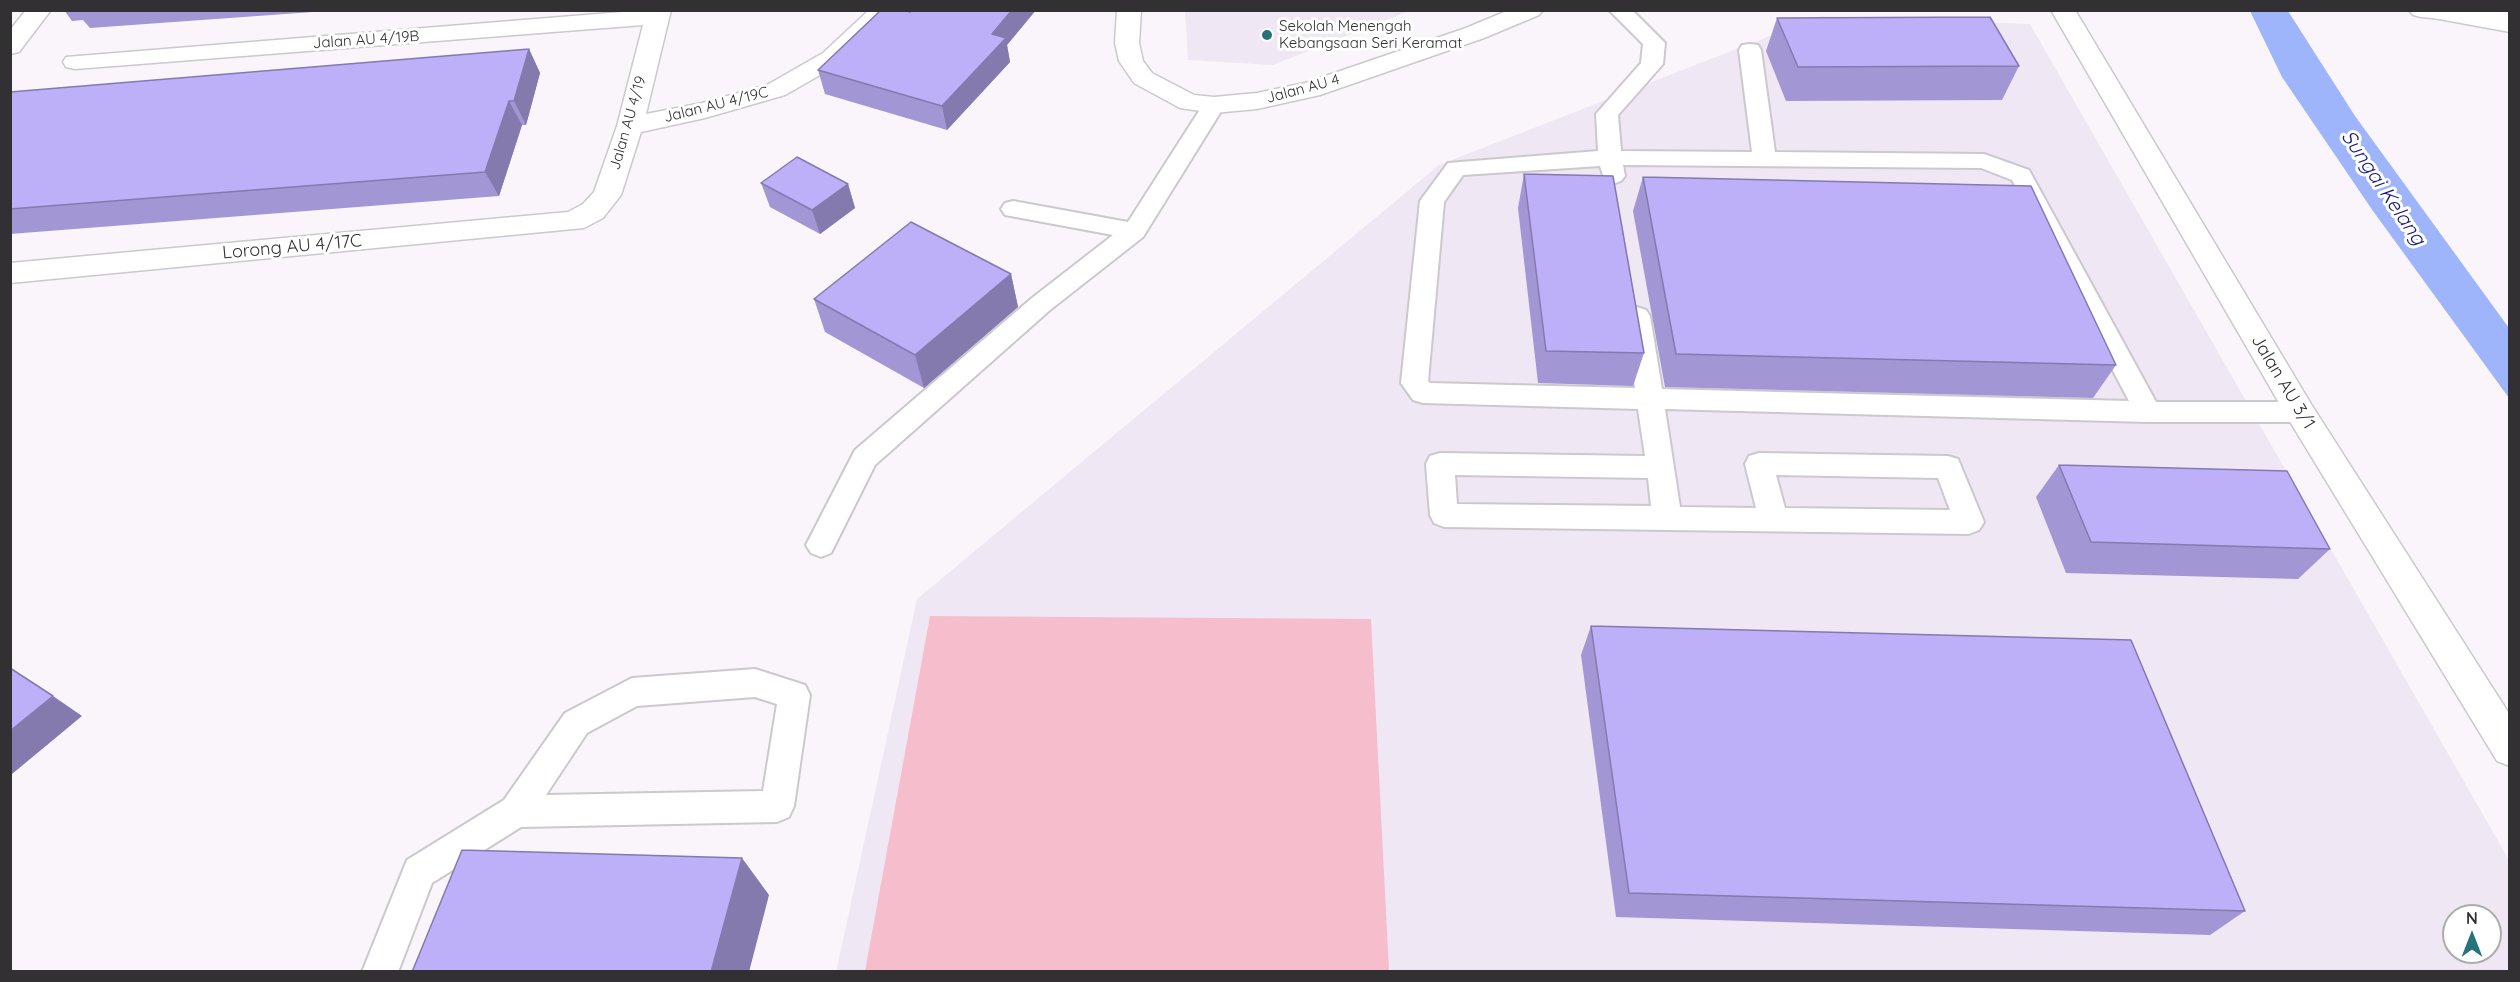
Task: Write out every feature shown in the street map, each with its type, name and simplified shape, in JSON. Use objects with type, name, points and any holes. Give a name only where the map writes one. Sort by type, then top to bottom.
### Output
[{"type":"main road","points":[[10,47],[39,10]]},
{"type":"main road","name":"Jalan AU 4/19C","points":[[630,126],[705,110],[776,90],[832,58],[883,10]]},
{"type":"main road","name":"Jalan AU 4","points":[[1129,10],[1127,43],[1131,61],[1143,78],[1189,102],[1214,105],[1257,101],[1311,90],[1531,11]]},
{"type":"main road","name":"Jalan AU 3/1","points":[[2063,10],[2300,412],[2510,749]]},
{"type":"main road","points":[[2429,11],[2510,18]]},
{"type":"main road","points":[[2429,11],[2510,25]]},
{"type":"main road","name":"Jalan AU 4/19","points":[[574,221],[593,211],[607,195],[630,126],[658,14]]},
{"type":"main road","name":"Jalan AU 4/19B","points":[[75,62],[658,14]]},
{"type":"main road","name":"Lorong AU 4/17C","points":[[10,273],[574,221]]},
{"type":"lane","points":[[1616,193],[1610,158],[1607,114],[1652,64],[1654,43],[1619,10]]},
{"type":"lane","points":[[1750,50],[1766,160]]},
{"type":"lane","points":[[822,545],[865,458],[1041,304],[1134,231],[1214,105]]},
{"type":"lane","points":[[2148,412],[2021,175],[1984,161],[1610,158],[1456,168],[1432,201],[1414,383],[1424,393],[2148,412],[2300,412]]},
{"type":"lane","points":[[1013,209],[1134,231]]},
{"type":"lane","points":[[1634,296],[1667,518]]},
{"type":"lane","points":[[1661,467],[1440,464],[1444,515],[1968,522],[1948,467],[1759,464],[1774,519]]},
{"type":"lane","points":[[380,972],[418,872],[516,811],[576,723],[632,692],[755,683],[794,695],[777,806],[516,811]]},
{"type":"shaded area","name":"Sekolah Menengah Kebangsaan Seri Keramat","points":[[1185,10],[1409,11],[1273,65],[1188,60]]},
{"type":"shaded area","points":[[1821,16],[2030,24],[2509,860],[2509,971],[836,972],[917,599],[1439,165]]},
{"type":"shaded area","points":[[930,616],[1371,619],[1389,971],[865,971]]},
{"type":"water","name":"Sungai Kelang","points":[[2250,11],[2288,11],[2355,116],[2509,328],[2509,398],[2373,211],[2282,77]]},
{"type":"building","points":[[881,10],[910,12],[911,10],[1012,10],[992,34],[1006,38],[942,106],[818,70]]},
{"type":"building","points":[[1990,17],[2019,66],[1798,67],[1777,18]]},
{"type":"building","points":[[529,49],[514,101],[509,101],[485,172],[10,209],[10,92]]},
{"type":"building","points":[[797,157],[848,184],[812,210],[761,183]]},
{"type":"building","points":[[1524,174],[1613,176],[1644,353],[1546,351]]},
{"type":"building","points":[[1643,177],[2031,186],[2116,365],[1676,354]]},
{"type":"building","points":[[911,222],[1011,274],[915,355],[814,299]]},
{"type":"building","points":[[2059,465],[2287,471],[2330,549],[2091,542]]},
{"type":"building","points":[[1591,626],[2131,640],[2245,911],[1629,893]]},
{"type":"building","points":[[10,668],[53,696],[10,731]]},
{"type":"building","points":[[462,850],[742,858],[711,972],[412,972]]},
{"type":"place","name":"Sekolah Menengah Kebangsaan Seri Keramat","points":[[1267,35]]}]
